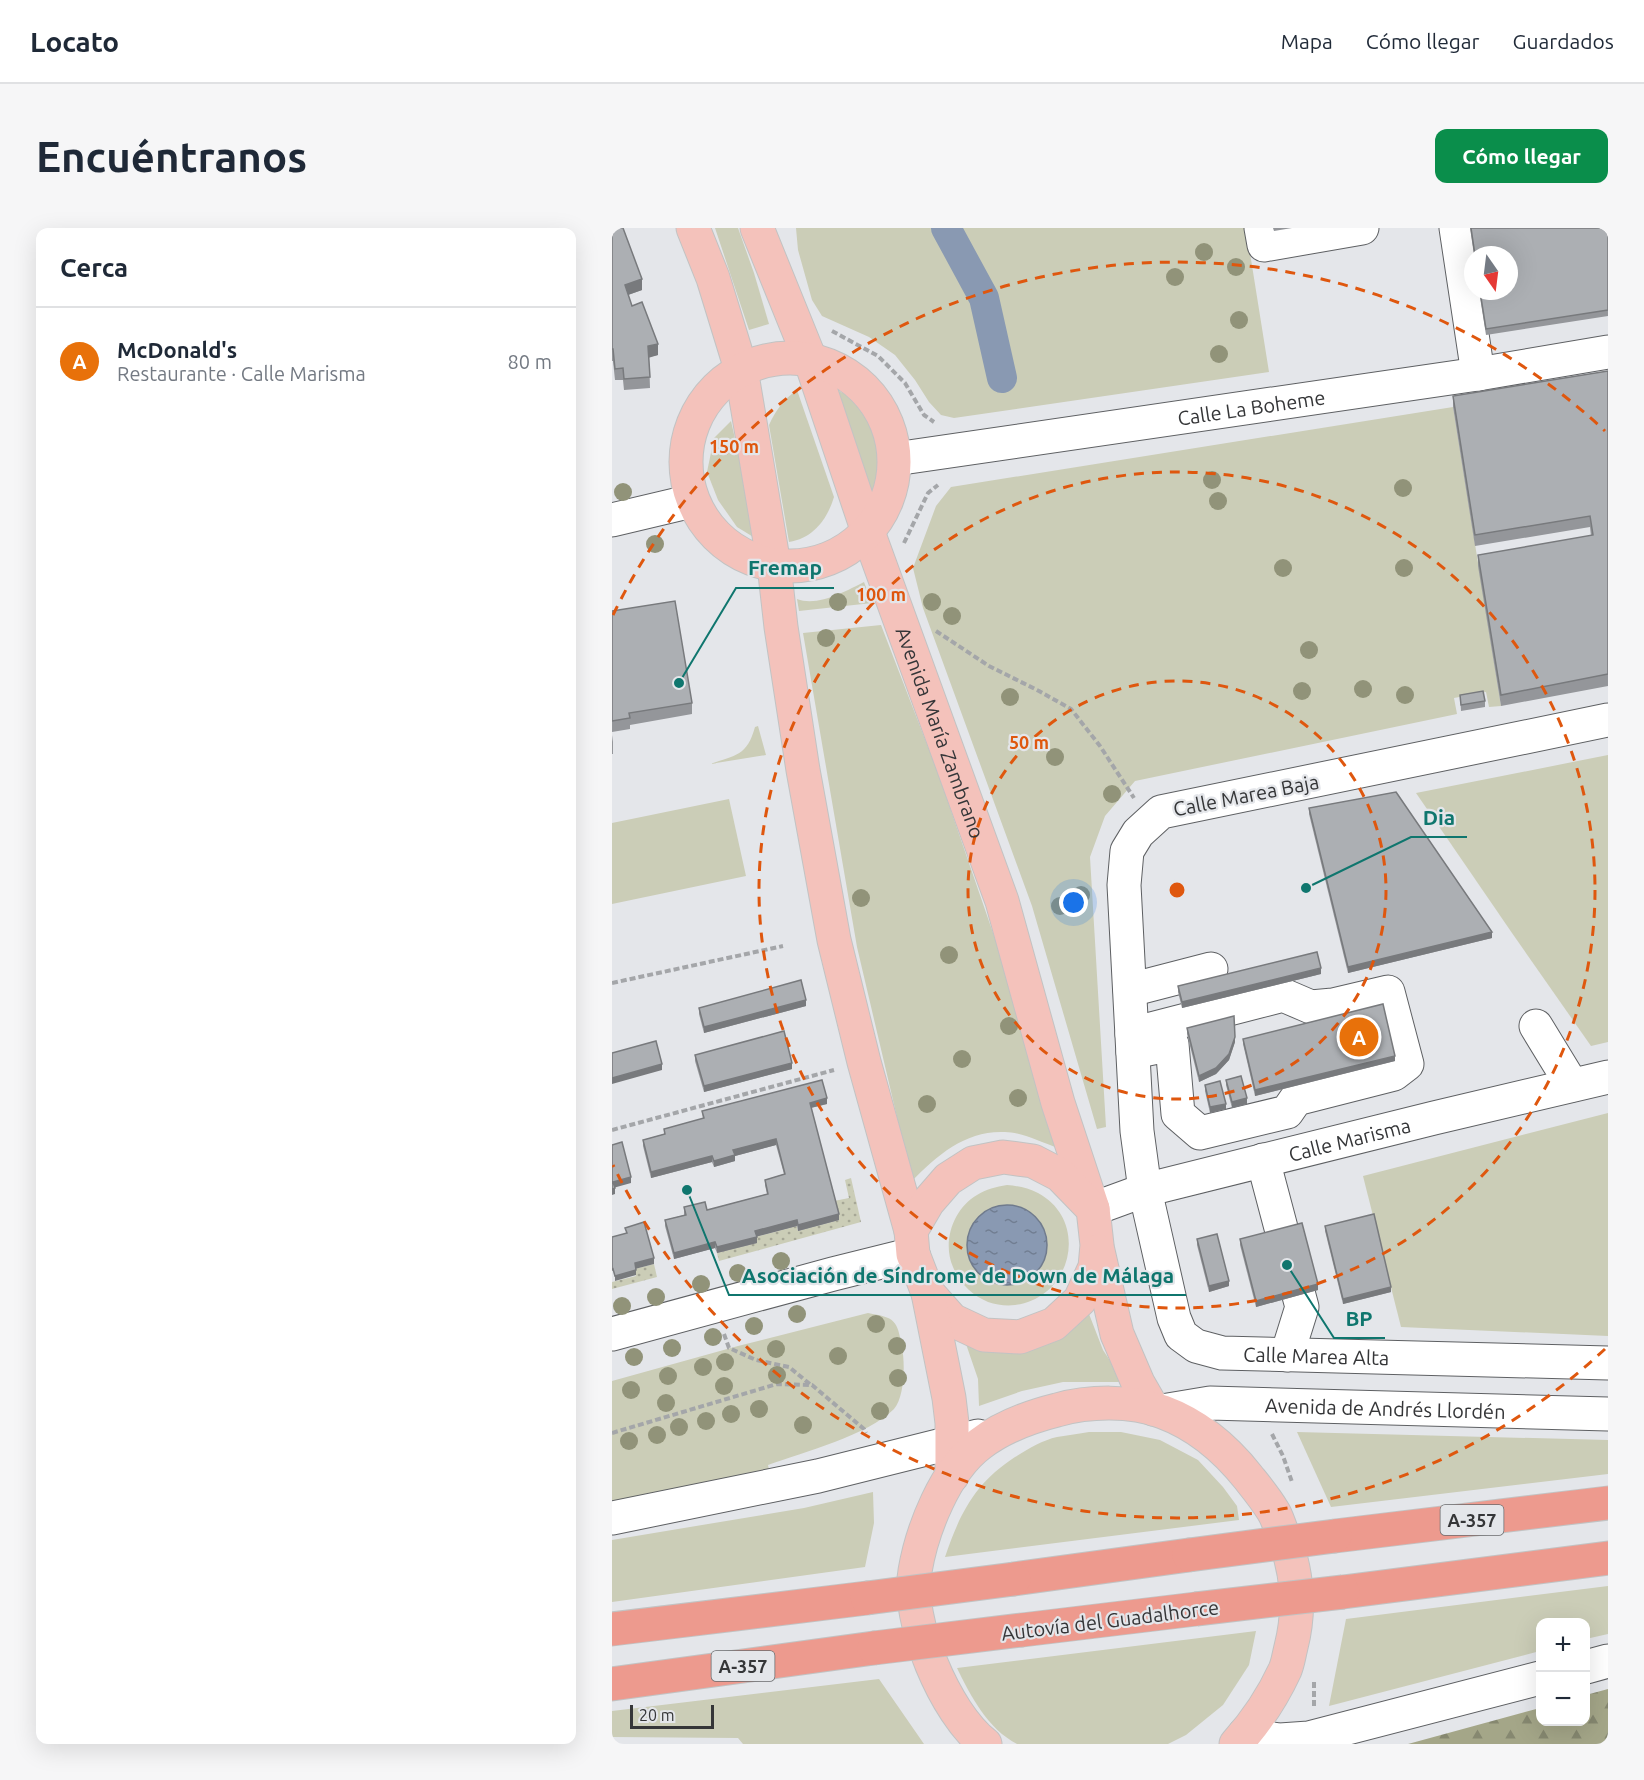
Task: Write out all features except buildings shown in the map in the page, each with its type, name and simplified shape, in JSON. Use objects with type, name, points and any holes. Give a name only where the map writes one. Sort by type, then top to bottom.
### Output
[{"type":"highway","name":"A-357","points":[[612,1629],[1608,1503]]},
{"type":"highway","name":"Autovía del Guadalhorce","points":[[612,1684],[874,1648],[1608,1558]]},
{"type":"main road","points":[[693,228],[713,278],[741,369],[774,566],[802,770],[834,940],[912,1243],[928,1293],[949,1398],[952,1476]]},
{"type":"main road","name":"Avenida María Zambrano","points":[[757,228],[810,359],[868,532],[1002,901],[1058,1103],[1093,1209]]},
{"type":"main road","points":[[775,358],[810,359],[837,368],[860,384],[878,405],[891,431],[895,459],[892,486],[883,510],[868,532],[848,549],[825,561],[799,566],[774,566],[740,554],[711,531],[692,501],[685,471],[687,440],[698,411],[716,387],[741,369],[775,358]]},
{"type":"main road","points":[[912,1243],[928,1202],[948,1179],[974,1163],[1003,1157],[1033,1161],[1060,1175],[1093,1209],[1097,1245],[1117,1334],[1138,1383],[1158,1410]]},
{"type":"main road","points":[[928,1293],[952,1320],[984,1335],[1020,1337],[1054,1324],[1080,1300],[1095,1267],[1097,1245]]},
{"type":"main road","points":[[985,1744],[957,1714],[939,1684],[928,1652],[915,1608],[914,1577],[919,1548],[938,1498],[952,1476],[978,1445],[1003,1429],[1035,1415],[1076,1404],[1112,1403],[1158,1410],[1191,1425],[1232,1457],[1274,1512],[1290,1553],[1296,1586],[1295,1630],[1286,1668],[1269,1700],[1240,1739]]},
{"type":"street","points":[[1261,228],[1263,245],[1362,228]]},
{"type":"street","points":[[1456,228],[1478,374]]},
{"type":"street","name":"Calle La Boheme","points":[[895,459],[1478,374],[1608,352]]},
{"type":"street","points":[[612,520],[692,501]]},
{"type":"street","name":"Calle Marea Baja","points":[[1145,1190],[1137,1131],[1124,885],[1127,851],[1138,833],[1161,812],[1608,720]]},
{"type":"street","points":[[1130,990],[1211,969]]},
{"type":"street","points":[[1388,992],[1407,1064],[1394,1074],[1296,1099],[1287,1112],[1200,1133],[1178,1114],[1172,1044],[1132,1043],[1283,995],[1311,1007],[1333,1005],[1388,992]]},
{"type":"street","points":[[1536,1026],[1572,1085]]},
{"type":"street","name":"Calle Marisma","points":[[1093,1209],[1145,1190],[1608,1077]]},
{"type":"street","points":[[1263,1160],[1302,1307],[1287,1355]]},
{"type":"street","name":"Calle Marea Alta","points":[[1145,1190],[1174,1318],[1181,1335],[1196,1346],[1222,1353],[1608,1363]]},
{"type":"street","points":[[612,1334],[715,1305],[912,1243]]},
{"type":"street","name":"Avenida de Andrés Llordén","points":[[1158,1410],[1210,1403],[1608,1414]]},
{"type":"street","points":[[612,1518],[876,1462],[1003,1429]]},
{"type":"street","points":[[1590,1666],[1608,1661]]},
{"type":"street","points":[[1240,1739],[1310,1740],[1536,1679]]},
{"type":"path","points":[[828,329],[878,356],[905,383],[924,415],[947,431],[953,471],[928,494],[902,547]]},
{"type":"path","points":[[930,627],[989,666],[1071,709],[1100,746],[1135,799]]},
{"type":"path","points":[[612,983],[783,946]]},
{"type":"path","points":[[612,1130],[864,1062]]},
{"type":"path","points":[[715,1305],[729,1348],[756,1360],[789,1367],[864,1430],[876,1462]]},
{"type":"path","points":[[612,1433],[777,1384],[812,1385]]},
{"type":"path","points":[[1260,1404],[1283,1456],[1294,1488]]},
{"type":"path","points":[[1310,1740],[1314,1681]]},
{"type":"green space","points":[[715,228],[738,228],[769,324],[749,330]]},
{"type":"green space","points":[[796,228],[1246,228],[1269,372],[954,418],[941,415],[895,355],[869,337],[822,316],[812,300],[798,250]]},
{"type":"green space","points":[[828,385],[850,397],[871,419],[879,443],[880,480],[870,496]]},
{"type":"green space","points":[[797,390],[834,497],[818,527],[805,537],[789,542],[769,425],[780,406]]},
{"type":"green space","points":[[1453,407],[1501,706],[1489,707],[1486,692],[1454,698],[1457,714],[1135,781],[1105,816],[1090,857],[1106,1127],[1097,1129],[1032,906],[923,608],[913,568],[936,506],[951,487]]},
{"type":"green space","points":[[731,421],[755,538],[737,527],[718,500],[707,472],[714,438]]},
{"type":"green space","points":[[864,582],[872,603],[799,611],[797,599],[823,600]]},
{"type":"green space","points":[[881,625],[938,773],[1002,959],[1055,1147],[1011,1132],[991,1132],[978,1135],[943,1153],[912,1181],[857,947],[803,633]]},
{"type":"green space","points":[[758,726],[766,755],[710,764],[739,753],[748,744],[755,727]]},
{"type":"green space","points":[[1608,755],[1608,1042],[1591,1046],[1416,793]]},
{"type":"green space","points":[[729,799],[746,876],[612,904],[612,823]]},
{"type":"green space","points":[[1608,1113],[1608,1336],[1401,1327],[1363,1176]]},
{"type":"green space","points":[[851,1178],[861,1222],[719,1261],[717,1253],[756,1243],[755,1237],[797,1226],[798,1231],[839,1220],[834,1201],[849,1198],[845,1180]]},
{"type":"green space","points":[[1007,1185],[1034,1191],[1054,1206],[1064,1221],[1069,1239],[1067,1257],[1061,1274],[1050,1288],[1034,1299],[1015,1305],[998,1305],[977,1296],[959,1279],[950,1257],[949,1237],[956,1217],[969,1201],[984,1191]]},
{"type":"green space","points":[[654,1264],[657,1277],[612,1289],[612,1282],[636,1276],[635,1269]]},
{"type":"green space","points":[[868,1313],[884,1316],[893,1321],[898,1331],[903,1354],[904,1370],[898,1403],[883,1418],[835,1442],[768,1465],[770,1474],[612,1502],[612,1381]]},
{"type":"green space","points":[[1089,1314],[1103,1350],[1124,1382],[1063,1382],[1022,1391],[979,1406],[978,1379],[966,1344]]},
{"type":"green space","points":[[1089,1432],[1121,1432],[1160,1440],[1198,1460],[1237,1506],[1239,1520],[945,1557],[963,1513],[989,1477],[1015,1457],[1046,1440]]},
{"type":"green space","points":[[1297,1432],[1608,1440],[1608,1474],[1331,1507]]},
{"type":"green space","points":[[873,1492],[874,1523],[865,1567],[612,1602],[612,1540],[804,1508]]},
{"type":"green space","points":[[1608,1586],[1608,1634],[1590,1638],[1590,1618],[1536,1618],[1536,1652],[1329,1706],[1346,1619]]},
{"type":"green space","points":[[1256,1631],[1249,1665],[1223,1705],[1186,1735],[1168,1744],[1017,1744],[997,1730],[981,1711],[957,1668]]},
{"type":"green space","points":[[879,1679],[924,1744],[743,1744],[738,1738],[612,1737],[612,1711]]},
{"type":"green space","points":[[1608,1689],[1608,1744],[1408,1744],[1536,1709],[1536,1726],[1590,1726],[1590,1694]]},
{"type":"water","points":[[1007,1205],[1022,1208],[1035,1217],[1044,1230],[1047,1245],[1044,1260],[1035,1273],[1022,1282],[1007,1285],[992,1282],[979,1273],[970,1260],[967,1245],[970,1230],[979,1217],[992,1208]]},
{"type":"waterway","points":[[946,228],[984,298],[1002,378]]},
{"type":"place","name":"Fremap","points":[[679,683]]},
{"type":"place","name":"Dia","points":[[1306,888]]},
{"type":"place","name":"McDonald's","points":[[1359,1037]]},
{"type":"place","name":"Asociación de Síndrome de Down de Málaga","points":[[687,1190]]},
{"type":"place","name":"BP","points":[[1287,1265]]}]
